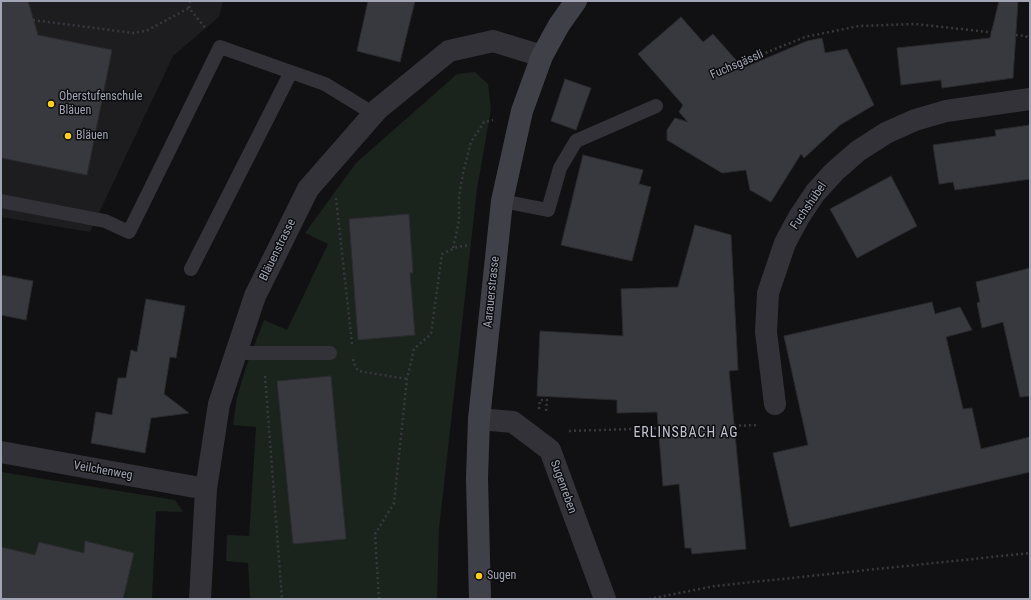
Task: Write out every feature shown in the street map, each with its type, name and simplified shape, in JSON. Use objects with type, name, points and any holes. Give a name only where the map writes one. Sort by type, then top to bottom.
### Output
[{"type":"main road","name":"Aarauerstrasse","points":[[480,599],[477,478],[479,419],[502,201],[522,111],[542,56],[559,25],[576,1]]},
{"type":"street","name":"Bläuenstrasse","points":[[200,599],[206,489],[219,404],[255,296],[308,189],[374,114],[449,51],[493,41],[542,56]]},
{"type":"street","name":"Fuchshübel","points":[[775,404],[766,332],[768,293],[785,243],[799,217],[815,193],[834,172],[858,151],[886,133],[915,120],[946,111],[1030,99]]},
{"type":"street","name":"Sugenreben","points":[[479,419],[513,422],[550,450],[605,599]]},
{"type":"street","name":"Veilchenweg","points":[[1,452],[206,489]]},
{"type":"lane","points":[[1,201],[105,221],[128,232],[220,47],[324,84],[374,114]]},
{"type":"lane","points":[[191,269],[291,72]]},
{"type":"lane","points":[[502,201],[548,210],[560,168],[576,141],[656,106]]},
{"type":"lane","points":[[236,353],[330,353]]},
{"type":"path","points":[[190,1],[189,8],[220,47]]},
{"type":"path","points":[[33,20],[133,33],[146,31],[189,8]]},
{"type":"path","name":"Fuchsgässli","points":[[656,106],[718,72],[805,37],[859,26],[915,24],[1025,36],[1030,38]]},
{"type":"path","points":[[453,249],[459,221],[459,196],[462,173],[472,142],[484,122],[522,111]]},
{"type":"path","points":[[325,169],[336,199],[352,348]]},
{"type":"path","points":[[379,599],[375,534],[394,503],[407,379],[414,349],[431,334],[442,254],[456,247],[497,242]]},
{"type":"path","points":[[263,353],[282,599]]},
{"type":"path","points":[[353,356],[354,363],[358,371],[407,379]]},
{"type":"path","points":[[539,414],[540,400],[547,400],[546,411],[551,416]]},
{"type":"path","points":[[563,432],[764,425],[763,412],[775,404]]},
{"type":"path","points":[[649,599],[716,586],[1030,553]]},
{"type":"shaded area","name":"Bläuen","points":[[1,1],[223,1],[219,17],[173,56],[90,232],[1,217]]},
{"type":"shaded area","points":[[475,72],[488,84],[491,109],[477,189],[439,529],[437,599],[250,599],[248,563],[226,561],[227,535],[249,536],[256,427],[233,425],[237,397],[246,367],[264,320],[287,330],[328,244],[305,233],[356,163],[457,74]]},
{"type":"shaded area","points":[[1,472],[175,500],[183,512],[156,511],[152,599],[1,599]]},
{"type":"building","name":"Oberstufenschule Bläuen","points":[[1,1],[28,1],[38,35],[112,50],[87,175],[1,158]]},
{"type":"building","points":[[368,1],[415,1],[400,62],[357,51]]},
{"type":"building","points":[[999,1],[1018,1],[1013,78],[942,88],[941,80],[901,85],[897,48],[990,38]]},
{"type":"building","points":[[681,17],[703,42],[713,34],[743,68],[807,41],[822,38],[825,53],[847,49],[874,105],[840,125],[804,158],[801,154],[771,202],[750,190],[746,170],[722,173],[667,140],[667,130],[675,118],[688,122],[679,112],[683,105],[638,54]]},
{"type":"building","points":[[565,79],[591,88],[576,130],[551,121]]},
{"type":"building","points":[[1030,125],[1030,179],[955,190],[953,182],[939,184],[933,145],[996,136],[995,130]]},
{"type":"building","points":[[583,155],[643,170],[639,184],[651,187],[632,261],[561,245]]},
{"type":"building","points":[[891,176],[917,226],[857,258],[830,209]]},
{"type":"building","points":[[409,214],[413,273],[410,273],[415,335],[358,340],[349,219]]},
{"type":"building","points":[[695,225],[731,235],[738,370],[729,371],[746,549],[692,554],[691,548],[685,548],[679,484],[663,486],[657,412],[617,413],[617,400],[537,396],[540,331],[623,336],[621,289],[678,287]]},
{"type":"building","points":[[1030,268],[1030,396],[1020,397],[1003,322],[982,328],[977,303],[980,302],[976,282]]},
{"type":"building","points":[[1,275],[33,281],[26,320],[1,315]]},
{"type":"building","points":[[146,299],[185,306],[176,358],[170,357],[164,394],[189,413],[151,418],[145,453],[91,443],[96,412],[112,415],[118,378],[126,378],[131,350],[137,352]]},
{"type":"building","points":[[932,302],[935,314],[960,307],[972,330],[946,337],[963,409],[972,408],[981,449],[1030,437],[1030,472],[790,527],[773,453],[808,445],[784,336]]},
{"type":"building","points":[[331,376],[346,539],[293,544],[277,381]]},
{"type":"building","points":[[85,541],[134,553],[123,599],[1,599],[1,547],[35,555],[39,542],[84,553]]},
{"type":"place","name":"Oberstufenschule Bläuen","points":[[51,104]]},
{"type":"place","name":"Bläuen","points":[[68,136]]},
{"type":"place","name":"Sugen","points":[[479,576]]},
{"type":"district","name":"ERLINSBACH AG","points":[[686,433]]}]
